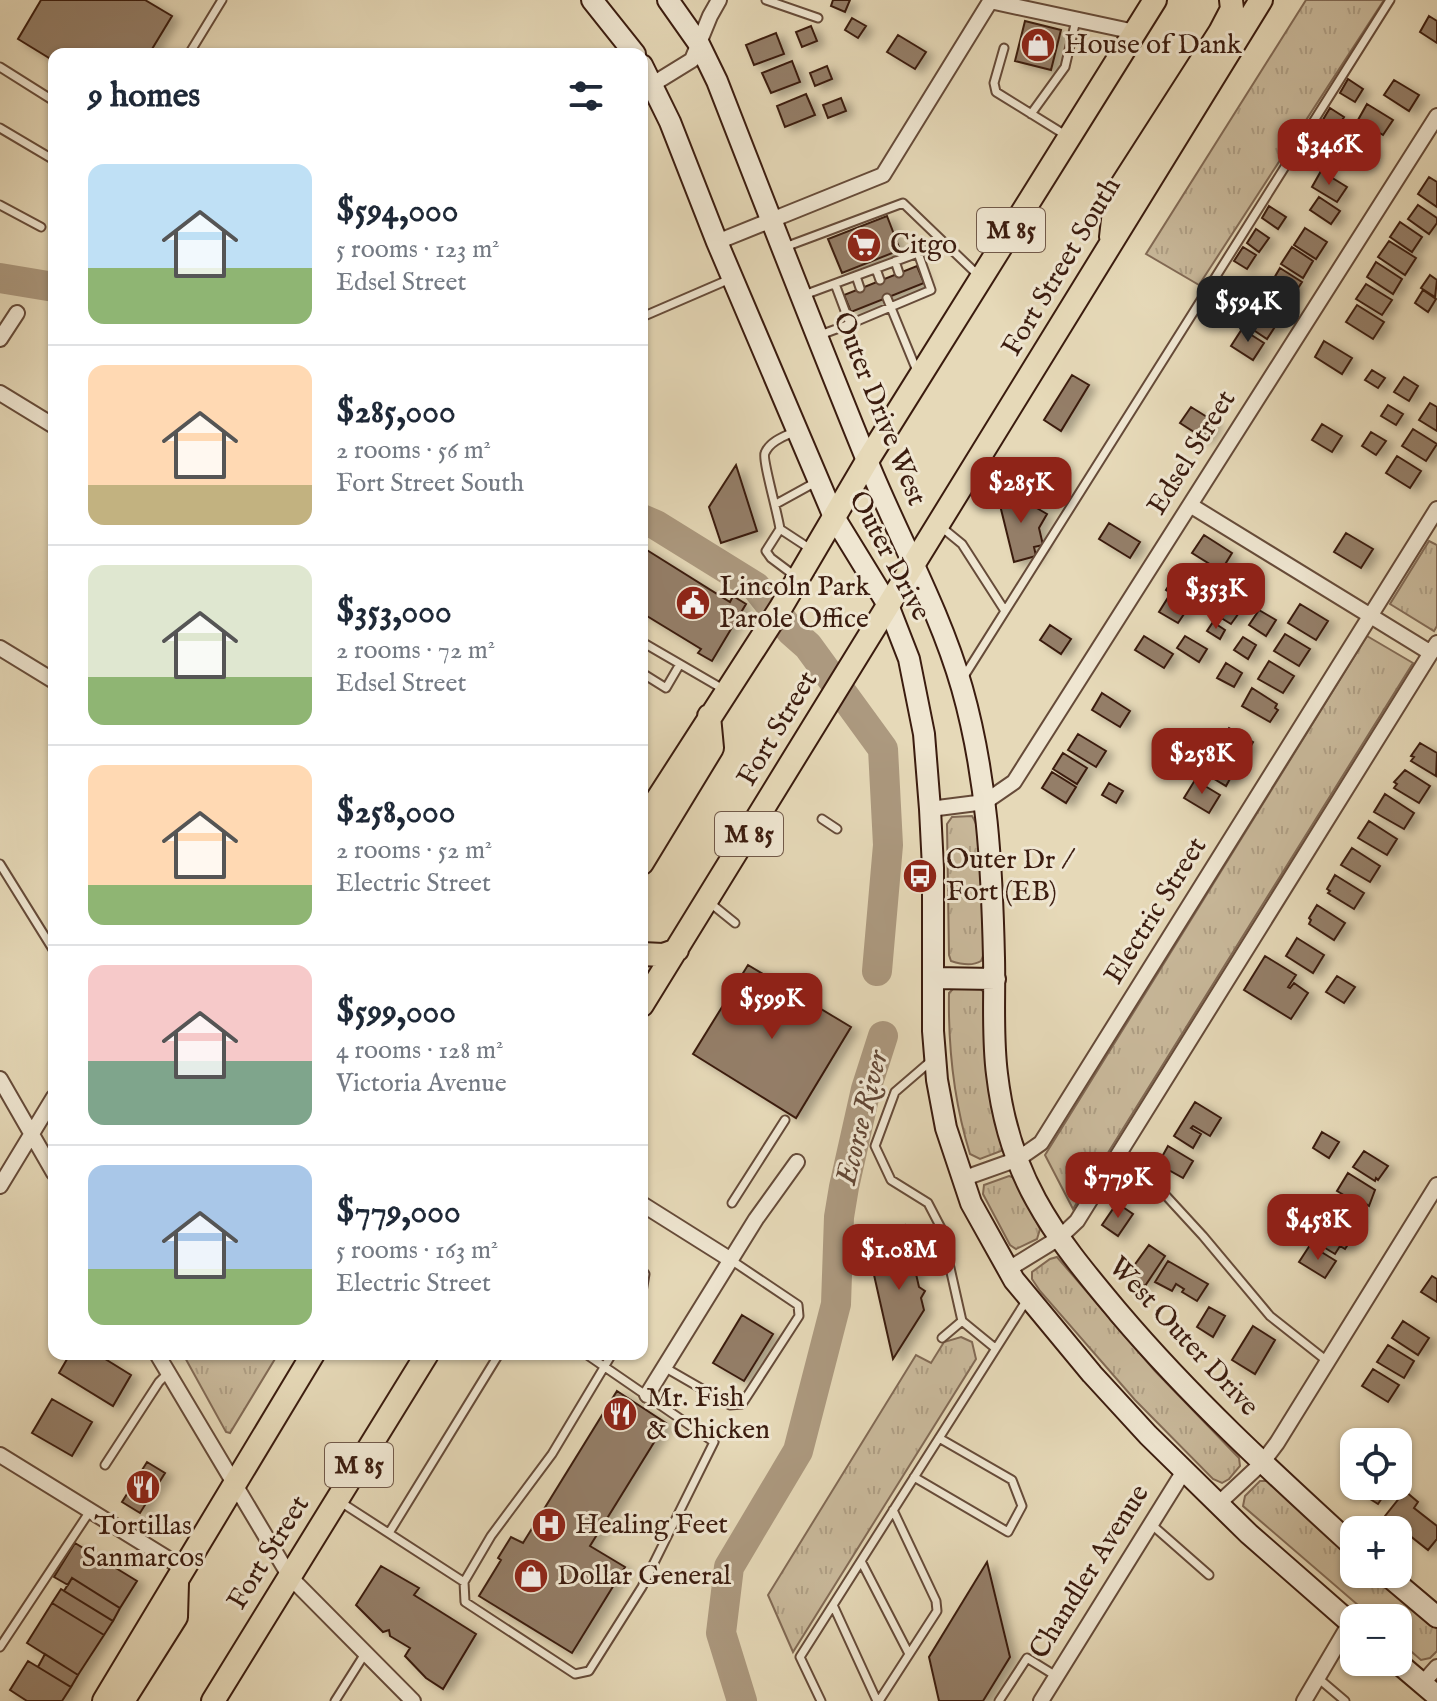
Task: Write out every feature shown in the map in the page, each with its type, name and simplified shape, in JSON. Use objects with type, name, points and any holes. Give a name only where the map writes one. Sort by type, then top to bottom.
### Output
[{"type":"main road","points":[[592,0],[630,48]]},
{"type":"main road","points":[[668,0],[699,44]]},
{"type":"main road","name":"M 85","points":[[648,813],[793,586],[867,461],[1155,0]]},
{"type":"main road","points":[[1110,246],[1116,194],[1220,32],[1232,9],[1231,0]]},
{"type":"main road","name":"Fort Street South","points":[[914,565],[1261,0]]},
{"type":"main road","name":"Outer Drive West","points":[[699,44],[717,81],[867,461],[937,618],[960,682],[978,747],[985,802]]},
{"type":"main road","points":[[648,75],[653,84]]},
{"type":"main road","name":"Outer Drive","points":[[653,84],[834,517],[888,605],[909,659],[924,734],[930,809],[935,1056],[946,1128],[962,1179]]},
{"type":"main road","name":"Fort Street","points":[[648,996],[914,565]]},
{"type":"main road","points":[[648,853],[712,748],[709,716]]},
{"type":"main road","name":"West Outer Drive","points":[[985,802],[992,880],[993,1031],[997,1076],[1006,1121],[1035,1198],[1085,1274],[1147,1346],[1262,1463],[1340,1534]]},
{"type":"main road","points":[[648,954],[663,955],[677,950]]},
{"type":"main road","points":[[934,978],[995,979]]},
{"type":"main road","points":[[962,1179],[984,1229],[1007,1270],[1092,1374],[1218,1504],[1340,1613]]},
{"type":"main road","points":[[104,1701],[309,1360]]},
{"type":"main road","name":"Fort Street","points":[[213,1701],[423,1360]]},
{"type":"main road","points":[[123,1701],[176,1617],[180,1573]]},
{"type":"main road","points":[[1403,1588],[1437,1617]]},
{"type":"main road","points":[[1412,1675],[1430,1690]]},
{"type":"street","points":[[653,84],[692,60],[719,0]]},
{"type":"street","points":[[717,242],[883,175],[991,1],[1135,32]]},
{"type":"street","name":"Edsel Street","points":[[985,802],[1014,782],[1437,116]]},
{"type":"street","points":[[0,339],[17,313]]},
{"type":"street","points":[[0,393],[48,422]]},
{"type":"street","points":[[1007,1270],[1059,1238],[1077,1221],[1434,648],[1370,615],[1190,505]]},
{"type":"street","name":"Electric Street","points":[[962,1179],[1018,1159],[1041,1143],[1370,615],[1435,518]]},
{"type":"street","points":[[0,648],[48,677]]},
{"type":"street","points":[[930,809],[985,802]]},
{"type":"street","points":[[0,1079],[48,1163]]},
{"type":"street","points":[[0,1186],[48,1107]]},
{"type":"street","points":[[647,1395],[731,1260],[797,1162]]},
{"type":"street","points":[[1218,1504],[1262,1463],[1436,1188]]},
{"type":"street","points":[[648,1208],[731,1260]]},
{"type":"street","points":[[162,1360],[290,1577],[413,1701]]},
{"type":"street","points":[[0,1455],[90,1511],[180,1573]]},
{"type":"street","name":"Chandler Avenue","points":[[1041,1701],[1184,1471]]},
{"type":"street","points":[[1304,1701],[1340,1643]]},
{"type":"street","points":[[1430,1690],[1437,1667]]},
{"type":"lane","points":[[766,0],[818,18]]},
{"type":"lane","points":[[960,682],[1390,0]]},
{"type":"lane","points":[[192,48],[218,1]]},
{"type":"lane","points":[[1031,114],[1065,67],[1076,19]]},
{"type":"lane","points":[[1004,48],[994,83],[996,92],[1069,137]]},
{"type":"lane","points":[[0,67],[48,97]]},
{"type":"lane","points":[[0,128],[48,156]]},
{"type":"lane","points":[[783,248],[903,203],[981,278]]},
{"type":"lane","points":[[0,205],[41,227]]},
{"type":"lane","points":[[802,296],[945,243]]},
{"type":"lane","points":[[818,336],[870,315],[888,302],[931,290],[918,253]]},
{"type":"lane","points":[[895,261],[899,273]]},
{"type":"lane","points":[[876,269],[880,280]]},
{"type":"lane","points":[[856,276],[860,288]]},
{"type":"lane","points":[[648,314],[732,279]]},
{"type":"lane","points":[[835,284],[850,324]]},
{"type":"lane","points":[[888,302],[919,377]]},
{"type":"lane","points":[[867,306],[870,315]]},
{"type":"lane","points":[[793,586],[766,551],[780,529],[763,459],[766,449],[797,430]]},
{"type":"lane","points":[[776,504],[819,481]]},
{"type":"lane","points":[[938,525],[962,544],[1005,611]]},
{"type":"lane","points":[[780,529],[814,551]]},
{"type":"lane","points":[[648,645],[726,690]]},
{"type":"lane","points":[[648,677],[666,688],[680,664]]},
{"type":"lane","points":[[822,819],[837,829]]},
{"type":"lane","points":[[0,864],[48,941]]},
{"type":"lane","points":[[708,900],[735,923]]},
{"type":"lane","points":[[935,1056],[895,1092],[875,1146],[891,1180],[928,1203],[941,1228],[962,1321],[995,1348]]},
{"type":"lane","points":[[732,1203],[785,1120]]},
{"type":"lane","points":[[1119,1152],[1135,1162],[1270,1316],[1327,1361]]},
{"type":"lane","points":[[664,1367],[730,1405],[742,1404],[799,1316],[798,1305],[731,1260]]},
{"type":"lane","points":[[821,1701],[800,1657],[1028,1298]]},
{"type":"lane","points":[[942,1338],[962,1321]]},
{"type":"lane","points":[[389,1533],[495,1360]]},
{"type":"lane","points":[[595,1360],[605,1367],[647,1395],[714,1442],[642,1587],[589,1671],[575,1674],[465,1602],[464,1582],[491,1536],[552,1454],[605,1367],[609,1360]]},
{"type":"lane","points":[[105,1465],[168,1373]]},
{"type":"lane","points":[[914,1477],[1008,1532],[1022,1506],[1012,1480],[939,1438]]},
{"type":"lane","points":[[338,1500],[464,1582]]},
{"type":"lane","points":[[878,1701],[937,1611],[936,1601],[893,1510]]},
{"type":"lane","points":[[0,1647],[90,1511]]},
{"type":"lane","points":[[1151,1524],[1209,1575]]},
{"type":"lane","points":[[861,1561],[909,1654]]},
{"type":"lane","points":[[833,1605],[878,1701]]},
{"type":"lane","points":[[337,1700],[366,1652]]},
{"type":"lane","points":[[999,1701],[1027,1658],[1056,1676]]},
{"type":"lane","points":[[1318,1678],[1345,1701]]},
{"type":"green space","points":[[1306,0],[1384,0],[1199,285],[1146,254]]},
{"type":"green space","points":[[1429,541],[1437,545],[1437,626],[1434,631],[1390,604]]},
{"type":"green space","points":[[1367,636],[1413,663],[1073,1209],[1045,1155]]},
{"type":"green space","points":[[972,816],[983,862],[983,956],[978,963],[966,964],[951,961],[949,955],[947,824],[952,817]]},
{"type":"green space","points":[[954,988],[980,988],[984,993],[1003,1147],[1001,1151],[980,1159],[970,1154],[956,1095],[949,1014],[949,993]]},
{"type":"green space","points":[[1009,1176],[1015,1178],[1040,1229],[1037,1239],[1016,1249],[1010,1245],[983,1194],[984,1185]]},
{"type":"green space","points":[[1057,1257],[1155,1371],[1239,1458],[1240,1466],[1229,1479],[1222,1483],[1213,1479],[1135,1400],[1040,1291],[1032,1279],[1032,1272]]},
{"type":"green space","points":[[961,1337],[972,1342],[976,1359],[793,1652],[768,1595],[916,1355],[931,1363],[944,1342]]},
{"type":"green space","points":[[186,1360],[274,1360],[230,1433],[226,1432]]},
{"type":"green space","points":[[1260,1481],[1267,1481],[1340,1544],[1340,1588],[1390,1588],[1408,1604],[1357,1604],[1243,1506],[1245,1496]]},
{"type":"green space","points":[[1412,1607],[1437,1629],[1437,1651],[1430,1658],[1421,1660],[1412,1652]]},
{"type":"building","points":[[41,0],[145,0],[172,16],[153,48],[48,48],[48,57],[18,39]]},
{"type":"building","points":[[833,0],[850,0],[845,12],[831,6]]},
{"type":"building","points":[[1429,16],[1437,21],[1437,43],[1420,32]]},
{"type":"building","points":[[852,18],[866,26],[858,38],[845,30]]},
{"type":"building","name":"House of Dank","points":[[1025,21],[1061,30],[1051,70],[1015,61]]},
{"type":"building","points":[[811,26],[817,41],[802,47],[796,32]]},
{"type":"building","points":[[776,33],[784,54],[754,65],[746,45]]},
{"type":"building","points":[[898,35],[926,52],[915,69],[887,52]]},
{"type":"building","points":[[792,61],[800,82],[771,93],[762,73]]},
{"type":"building","points":[[827,66],[832,79],[815,86],[810,73]]},
{"type":"building","points":[[1348,79],[1363,89],[1355,102],[1340,93]]},
{"type":"building","points":[[1394,80],[1419,95],[1409,111],[1384,95]]},
{"type":"building","points":[[806,94],[815,115],[785,127],[777,106]]},
{"type":"building","points":[[841,98],[846,111],[828,118],[823,105]]},
{"type":"building","points":[[1367,104],[1393,120],[1383,135],[1358,120]]},
{"type":"building","points":[[1330,108],[1344,117],[1335,132],[1321,123]]},
{"type":"building","points":[[1349,134],[1375,149],[1365,165],[1340,149]]},
{"type":"building","points":[[1307,144],[1322,153],[1313,168],[1298,158]]},
{"type":"building","points":[[1321,171],[1347,187],[1337,202],[1312,187]]},
{"type":"building","points":[[1429,177],[1437,182],[1437,207],[1418,194]]},
{"type":"building","points":[[1319,197],[1340,211],[1331,224],[1310,210]]},
{"type":"building","points":[[1418,205],[1437,218],[1429,234],[1408,219]]},
{"type":"building","points":[[1269,206],[1286,217],[1278,229],[1262,218]]},
{"type":"building","name":"Citgo","points":[[887,216],[900,250],[842,273],[828,239]]},
{"type":"building","points":[[1400,222],[1422,237],[1412,252],[1390,237]]},
{"type":"building","points":[[1305,228],[1327,242],[1316,259],[1294,245]]},
{"type":"building","points":[[1256,229],[1269,238],[1259,252],[1247,243]]},
{"type":"building","points":[[1389,241],[1416,258],[1405,275],[1378,257]]},
{"type":"building","points":[[1243,247],[1256,255],[1247,269],[1234,261]]},
{"type":"building","points":[[1292,247],[1313,261],[1303,278],[1281,264]]},
{"type":"building","points":[[1376,262],[1402,279],[1393,294],[1367,277]]},
{"type":"building","points":[[917,266],[924,283],[851,312],[844,295]]},
{"type":"building","points":[[1280,268],[1302,282],[1291,299],[1270,285]]},
{"type":"building","points":[[1430,275],[1437,280],[1435,297],[1421,288]]},
{"type":"building","points":[[1366,284],[1392,300],[1382,315],[1356,299]]},
{"type":"building","points":[[1267,287],[1288,301],[1278,318],[1256,304]]},
{"type":"building","points":[[1423,290],[1436,299],[1428,312],[1415,303]]},
{"type":"building","points":[[1357,305],[1384,322],[1373,339],[1346,322]]},
{"type":"building","points":[[1256,308],[1278,322],[1267,339],[1246,325]]},
{"type":"building","points":[[1242,329],[1264,343],[1253,360],[1231,346]]},
{"type":"building","points":[[1324,341],[1352,358],[1342,374],[1315,357]]},
{"type":"building","points":[[1372,370],[1385,378],[1378,388],[1365,380]]},
{"type":"building","points":[[1072,375],[1089,385],[1061,431],[1044,420]]},
{"type":"building","points":[[1404,377],[1418,386],[1409,401],[1394,392]]},
{"type":"building","points":[[1430,403],[1437,407],[1437,431],[1419,420]]},
{"type":"building","points":[[1388,405],[1403,414],[1396,425],[1381,416]]},
{"type":"building","points":[[1191,407],[1215,422],[1205,439],[1180,423]]},
{"type":"building","points":[[1322,424],[1342,436],[1332,452],[1312,440]]},
{"type":"building","points":[[1413,429],[1437,444],[1426,461],[1402,446]]},
{"type":"building","points":[[1371,432],[1386,441],[1376,455],[1362,446]]},
{"type":"building","points":[[1397,456],[1421,471],[1410,488],[1386,473]]},
{"type":"building","points":[[736,465],[757,531],[721,543],[709,507]]},
{"type":"building","points":[[1004,489],[1047,514],[1039,528],[1043,545],[1034,547],[1036,556],[1014,562],[998,497]]},
{"type":"building","points":[[1109,523],[1140,542],[1130,558],[1099,539]]},
{"type":"building","points":[[1346,533],[1373,549],[1361,568],[1334,552]]},
{"type":"building","points":[[1204,535],[1232,553],[1221,571],[1192,553]]},
{"type":"building","name":"Lincoln Park Parole Office","points":[[648,551],[730,602],[733,596],[746,604],[712,661],[698,653],[701,649],[648,617]]},
{"type":"building","points":[[1176,574],[1207,593],[1196,610],[1166,590]]},
{"type":"building","points":[[1169,596],[1188,608],[1178,623],[1159,612]]},
{"type":"building","points":[[1228,602],[1241,610],[1231,624],[1218,616]]},
{"type":"building","points":[[1300,604],[1328,621],[1316,640],[1288,623]]},
{"type":"building","points":[[1259,610],[1276,620],[1266,636],[1249,625]]},
{"type":"building","points":[[1213,622],[1225,630],[1220,639],[1207,631]]},
{"type":"building","points":[[1050,625],[1071,639],[1061,654],[1040,640]]},
{"type":"building","points":[[1285,634],[1310,649],[1299,666],[1274,651]]},
{"type":"building","points":[[1144,636],[1173,654],[1164,668],[1135,650]]},
{"type":"building","points":[[1185,636],[1207,649],[1199,662],[1177,648]]},
{"type":"building","points":[[1243,637],[1256,645],[1248,659],[1234,650]]},
{"type":"building","points":[[1269,661],[1294,676],[1283,693],[1258,679]]},
{"type":"building","points":[[1226,663],[1242,673],[1234,687],[1217,678]]},
{"type":"building","points":[[1252,688],[1277,704],[1275,708],[1278,710],[1270,722],[1242,706]]},
{"type":"building","points":[[1102,693],[1130,711],[1120,727],[1092,710]]},
{"type":"building","points":[[1229,728],[1253,742],[1243,760],[1218,745]]},
{"type":"building","points":[[1078,734],[1106,751],[1096,767],[1068,750]]},
{"type":"building","points":[[1420,743],[1437,753],[1436,776],[1411,761]]},
{"type":"building","points":[[1063,753],[1087,768],[1077,784],[1053,769]]},
{"type":"building","points":[[1211,753],[1236,768],[1226,786],[1201,771]]},
{"type":"building","points":[[1405,770],[1430,786],[1419,803],[1394,788],[1397,784],[1394,782]]},
{"type":"building","points":[[1052,772],[1076,787],[1066,803],[1042,788]]},
{"type":"building","points":[[1195,780],[1220,795],[1209,813],[1184,798]]},
{"type":"building","points":[[1109,783],[1123,791],[1116,803],[1102,795]]},
{"type":"building","points":[[1385,794],[1414,813],[1404,829],[1374,812]]},
{"type":"building","points":[[1369,821],[1397,839],[1387,855],[1358,838]]},
{"type":"building","points":[[1352,848],[1380,866],[1370,882],[1341,865]]},
{"type":"building","points":[[1335,875],[1364,893],[1354,909],[1328,893]]},
{"type":"building","points":[[1317,905],[1345,923],[1334,940],[1309,924]]},
{"type":"building","points":[[1297,938],[1324,955],[1313,973],[1286,956]]},
{"type":"building","points":[[1265,956],[1296,975],[1288,987],[1294,983],[1308,993],[1291,1019],[1244,990]]},
{"type":"building","points":[[748,965],[851,1027],[796,1118],[693,1054]]},
{"type":"building","points":[[1337,976],[1355,987],[1344,1003],[1326,992]]},
{"type":"building","points":[[1195,1102],[1221,1118],[1210,1136],[1193,1126],[1191,1128],[1201,1134],[1193,1148],[1174,1136]]},
{"type":"building","points":[[1322,1132],[1339,1142],[1329,1158],[1313,1148]]},
{"type":"building","points":[[1168,1146],[1193,1161],[1183,1178],[1158,1164]]},
{"type":"building","points":[[1364,1151],[1388,1166],[1378,1180],[1353,1167]]},
{"type":"building","points":[[1348,1173],[1375,1190],[1369,1206],[1366,1204],[1364,1207],[1337,1191]]},
{"type":"building","points":[[1335,1197],[1361,1214],[1351,1231],[1331,1219],[1337,1210],[1330,1205]]},
{"type":"building","points":[[1117,1203],[1133,1214],[1118,1236],[1102,1225]]},
{"type":"building","points":[[1318,1218],[1351,1240],[1345,1249],[1340,1246],[1335,1254],[1307,1237]]},
{"type":"building","points":[[905,1226],[919,1287],[925,1291],[921,1298],[924,1310],[893,1359],[874,1275]]},
{"type":"building","points":[[1149,1245],[1165,1256],[1145,1286],[1128,1274]]},
{"type":"building","points":[[1310,1245],[1336,1261],[1325,1278],[1299,1262]]},
{"type":"building","points":[[1168,1261],[1208,1284],[1197,1301],[1182,1292],[1184,1289],[1176,1284],[1172,1291],[1155,1282]]},
{"type":"building","points":[[1432,1276],[1437,1279],[1437,1302],[1421,1292]]},
{"type":"building","points":[[1209,1307],[1225,1316],[1213,1337],[1197,1327]]},
{"type":"building","points":[[742,1315],[773,1334],[744,1381],[713,1363]]},
{"type":"building","points":[[1403,1321],[1429,1338],[1418,1355],[1392,1338]]},
{"type":"building","points":[[1253,1326],[1275,1340],[1255,1374],[1232,1360]]},
{"type":"building","points":[[1388,1345],[1414,1361],[1404,1378],[1377,1362]]},
{"type":"building","points":[[67,1360],[107,1360],[131,1375],[113,1406],[59,1373]]},
{"type":"building","points":[[1373,1369],[1399,1385],[1388,1402],[1362,1386]]},
{"type":"building","points":[[617,1391],[666,1423],[590,1546],[625,1567],[572,1653],[479,1596],[511,1537],[523,1543]]},
{"type":"building","points":[[52,1399],[92,1422],[72,1456],[32,1433]]},
{"type":"building","name":"Tortillas Sanmarcos","points":[[147,1462],[165,1473],[140,1513],[122,1502]]},
{"type":"building","points":[[1412,1497],[1418,1502],[1414,1508],[1437,1526],[1437,1539],[1428,1550],[1412,1537],[1412,1516],[1385,1516],[1398,1500],[1412,1500]]},
{"type":"building","points":[[75,1543],[137,1581],[120,1608],[72,1578],[68,1585],[54,1577]]},
{"type":"building","points":[[987,1562],[1010,1657],[983,1701],[939,1701],[929,1657]]},
{"type":"building","points":[[381,1566],[419,1588],[414,1595],[476,1634],[443,1689],[426,1678],[405,1656],[410,1648],[390,1636],[389,1630],[383,1632],[356,1605]]},
{"type":"building","points":[[72,1578],[120,1608],[113,1621],[64,1591]]},
{"type":"building","points":[[61,1589],[113,1621],[104,1635],[52,1603]]},
{"type":"building","points":[[52,1603],[104,1635],[78,1675],[27,1643]]},
{"type":"building","points":[[45,1654],[78,1675],[71,1687],[38,1667]]},
{"type":"building","points":[[28,1661],[71,1687],[62,1701],[27,1701],[10,1690]]},
{"type":"waterway","name":"Ecorse River","points":[[0,278],[48,286]]},
{"type":"waterway","name":"Ecorse River","points":[[648,522],[756,587],[791,631],[808,646],[883,749],[888,845],[877,971]]},
{"type":"waterway","name":"Ecorse River","points":[[742,1701],[721,1633],[729,1567],[798,1451],[836,1304],[839,1217],[844,1187],[866,1089],[883,1036]]},
{"type":"place","name":"House of Dank","points":[[1038,45]]},
{"type":"place","name":"Citgo","points":[[864,245]]},
{"type":"place","name":"Lincoln Park Parole Office","points":[[693,603]]},
{"type":"place","name":"Outer Dr / Fort (EB)","points":[[920,876]]},
{"type":"place","name":"Mr. Fish & Chicken","points":[[620,1414]]},
{"type":"place","name":"Tortillas Sanmarcos","points":[[143,1487]]},
{"type":"place","name":"Healing Feet","points":[[549,1525]]},
{"type":"place","name":"Dollar General","points":[[531,1576]]}]
